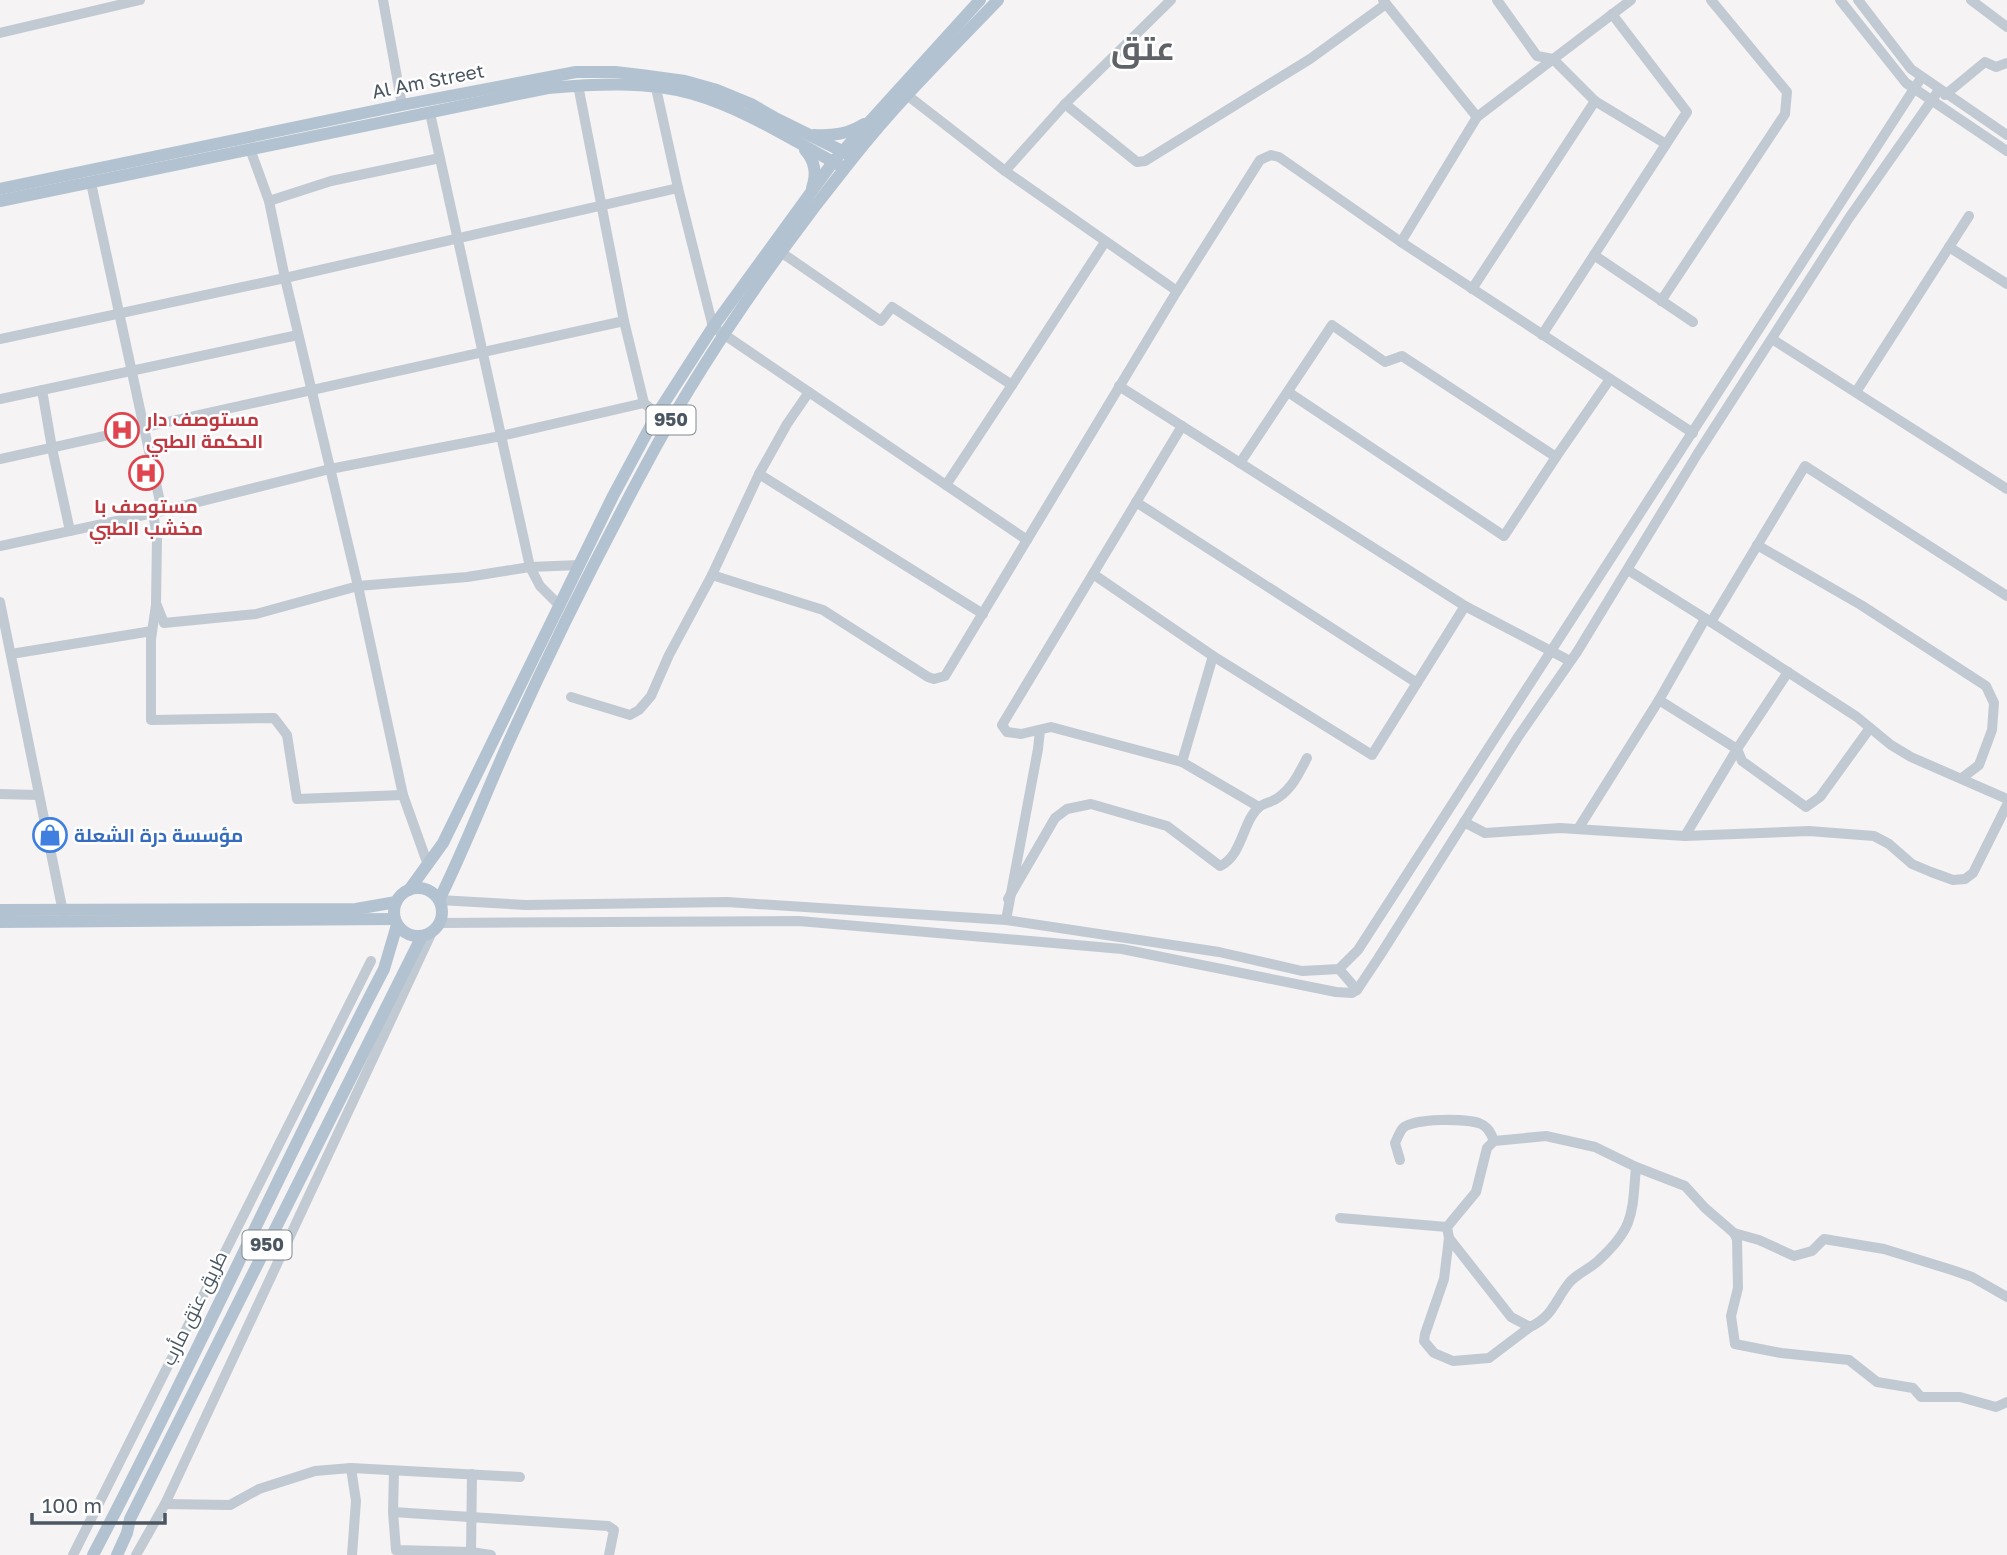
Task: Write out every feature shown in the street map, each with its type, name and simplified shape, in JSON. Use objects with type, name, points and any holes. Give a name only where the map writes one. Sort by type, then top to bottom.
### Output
[{"type":"main road","name":"950","points":[[848,154],[870,120],[980,0]]},
{"type":"main road","name":"950","points":[[439,900],[657,414],[713,327],[808,196],[998,0]]},
{"type":"main road","name":"Al Am Street","points":[[0,189],[402,105],[567,74],[615,72],[685,81],[717,90],[751,104],[848,154]]},
{"type":"main road","name":"Al Am Street","points":[[0,201],[548,88],[578,85],[619,85],[692,94],[731,108],[839,165]]},
{"type":"main road","points":[[796,129],[815,135],[834,135],[853,130],[870,120]]},
{"type":"main road","points":[[800,145],[814,163],[816,174],[808,196]]},
{"type":"main road","name":"950","points":[[408,890],[443,843],[560,606],[586,568],[725,335],[839,165]]},
{"type":"main road","points":[[0,922],[64,916],[356,909],[396,902],[408,890],[426,890],[439,900],[442,911],[431,930],[405,933],[396,922],[396,902]]},
{"type":"main road","points":[[0,910],[64,916],[396,922]]},
{"type":"main road","name":"طريق عتق مأرب","points":[[93,1555],[169,1408],[255,1227],[384,969],[396,922]]},
{"type":"main road","name":"طريق عتق مأرب","points":[[117,1555],[130,1519],[431,930]]},
{"type":"street","points":[[0,33],[140,0]]},
{"type":"street","points":[[383,0],[402,105]]},
{"type":"street","points":[[1005,171],[1065,104],[1171,0]]},
{"type":"street","points":[[1497,0],[1537,56],[1553,59],[1595,101],[1666,145]]},
{"type":"street","points":[[1401,242],[1477,117],[1631,0]]},
{"type":"street","points":[[1661,300],[1784,114],[1787,92],[1711,0]]},
{"type":"street","points":[[1840,0],[1906,83],[2007,150]]},
{"type":"street","points":[[1858,0],[1921,79],[2007,135]]},
{"type":"street","points":[[1065,104],[1137,162],[1145,161],[1310,59],[1384,2],[1477,117]]},
{"type":"street","points":[[1977,2],[2007,27]]},
{"type":"street","points":[[1542,335],[1687,112],[1612,14]]},
{"type":"street","points":[[136,1555],[165,1504],[431,930],[799,921],[1122,949],[1336,992],[1352,993],[1357,990],[1628,570],[1712,432],[1849,218],[1931,101],[1985,62],[1996,67],[2007,63]]},
{"type":"street","points":[[439,900],[526,905],[727,902],[1006,920],[1219,952],[1303,971],[1339,969],[1358,950],[1921,79]]},
{"type":"street","points":[[578,85],[624,321],[644,403],[657,414]]},
{"type":"street","points":[[656,88],[713,327],[1027,540]]},
{"type":"street","points":[[908,95],[1005,171],[1177,291]]},
{"type":"street","points":[[1472,289],[1595,101]]},
{"type":"street","points":[[430,113],[530,567],[540,586],[560,606]]},
{"type":"street","points":[[250,149],[269,201],[403,795],[428,865]]},
{"type":"street","points":[[712,575],[823,610],[934,679],[945,676],[1177,291],[1265,156],[1279,157],[1401,242],[1610,379],[1695,429],[1712,432]]},
{"type":"street","points":[[269,201],[331,181],[440,158]]},
{"type":"street","points":[[91,183],[145,428],[158,512],[151,720],[274,718],[287,735],[297,799],[403,795]]},
{"type":"street","points":[[0,339],[285,278],[678,188]]},
{"type":"street","points":[[1856,392],[1969,216]]},
{"type":"street","points":[[946,485],[1105,242]]},
{"type":"street","points":[[1949,247],[2007,284]]},
{"type":"street","points":[[782,253],[881,321],[892,307],[1012,384]]},
{"type":"street","points":[[1594,256],[1693,322]]},
{"type":"street","points":[[0,459],[624,321]]},
{"type":"street","points":[[1240,463],[1332,325],[1385,362],[1402,356],[1556,457]]},
{"type":"street","points":[[0,399],[298,335]]},
{"type":"street","points":[[1772,339],[2007,488]]},
{"type":"street","points":[[1288,392],[1504,536],[1610,379]]},
{"type":"street","points":[[1119,386],[1465,606],[1570,661]]},
{"type":"street","points":[[42,390],[70,531]]},
{"type":"street","points":[[571,697],[630,715],[639,710],[651,696],[759,474],[787,424],[809,392]]},
{"type":"street","points":[[0,546],[158,512],[330,468],[502,436],[644,403]]},
{"type":"street","points":[[1182,426],[1002,725],[1007,732],[1021,734],[1051,727],[1182,762],[1259,807]]},
{"type":"street","points":[[1578,829],[1805,466],[2007,596]]},
{"type":"street","points":[[759,474],[983,614]]},
{"type":"street","points":[[1136,502],[1417,683]]},
{"type":"street","points":[[1757,545],[1861,605],[1986,686],[1994,703],[1992,730],[1979,765],[1962,778]]},
{"type":"street","points":[[156,603],[164,623],[256,614],[358,586],[467,577],[530,567],[586,568]]},
{"type":"street","points":[[1464,822],[1485,833],[1578,829],[1685,836],[1809,831],[1874,836],[1889,844],[1912,864],[1952,880],[1965,879],[1973,873],[2007,802],[1962,778],[1911,757],[1788,672],[1628,570]]},
{"type":"street","points":[[1093,574],[1213,656],[1372,755],[1465,606]]},
{"type":"street","points":[[0,602],[64,916]]},
{"type":"street","points":[[11,654],[152,631]]},
{"type":"street","points":[[1182,762],[1213,656]]},
{"type":"street","points":[[1685,836],[1737,749],[1788,672]]},
{"type":"street","points":[[1659,700],[1737,749],[1742,761],[1806,807],[1819,797],[1870,728]]},
{"type":"street","points":[[1503,727],[1518,737]]},
{"type":"street","points":[[1006,920],[1040,730]]},
{"type":"street","points":[[1008,899],[1055,818],[1067,809],[1091,804],[1167,826],[1220,866],[1225,864],[1238,848],[1259,807],[1277,799],[1293,785],[1307,758]]},
{"type":"street","points":[[0,794],[40,795]]},
{"type":"street","points":[[1417,859],[1434,869]]},
{"type":"street","points":[[1017,940],[1019,923]]},
{"type":"street","points":[[73,1555],[371,961]]},
{"type":"street","points":[[1339,969],[1357,990]]},
{"type":"street","points":[[1400,1160],[1395,1143],[1403,1128],[1415,1122],[1466,1120],[1482,1124],[1489,1130],[1494,1141]]},
{"type":"street","points":[[1636,1167],[1631,1219],[1623,1234],[1598,1261],[1571,1280],[1544,1320],[1530,1327],[1489,1358],[1453,1361],[1434,1353],[1424,1340],[1444,1279],[1448,1232],[1476,1192],[1487,1148],[1494,1141],[1546,1136],[1595,1147],[1685,1186],[1734,1233],[1737,1239],[1738,1288],[1731,1315],[1735,1344],[1781,1353],[1849,1360],[1877,1382],[1913,1388],[1921,1397],[1960,1396],[1996,1407],[2007,1402]]},
{"type":"street","points":[[1340,1218],[1448,1232],[1511,1317],[1530,1327]]},
{"type":"street","points":[[1734,1233],[1759,1240],[1794,1256],[1812,1251],[1824,1239],[1884,1249],[1972,1277],[2007,1297]]},
{"type":"street","points":[[165,1504],[230,1505],[259,1489],[315,1471],[351,1468],[520,1477]]},
{"type":"street","points":[[351,1468],[356,1501],[352,1555]]},
{"type":"street","points":[[394,1471],[396,1550],[491,1555]]},
{"type":"street","points":[[471,1552],[472,1474]]},
{"type":"street","points":[[393,1513],[608,1526],[614,1530],[609,1555]]},
{"type":"street","points":[[127,1532],[144,1540]]},
{"type":"place","name":"مستوصف دار الحكمة الطبي","points":[[122,430]]},
{"type":"place","name":"مستوصف با مخشب الطبي","points":[[146,473]]},
{"type":"place","name":"مؤسسة درة الشعلة","points":[[50,835]]},
{"type":"district","name":"عتق","points":[[1143,48]]}]
